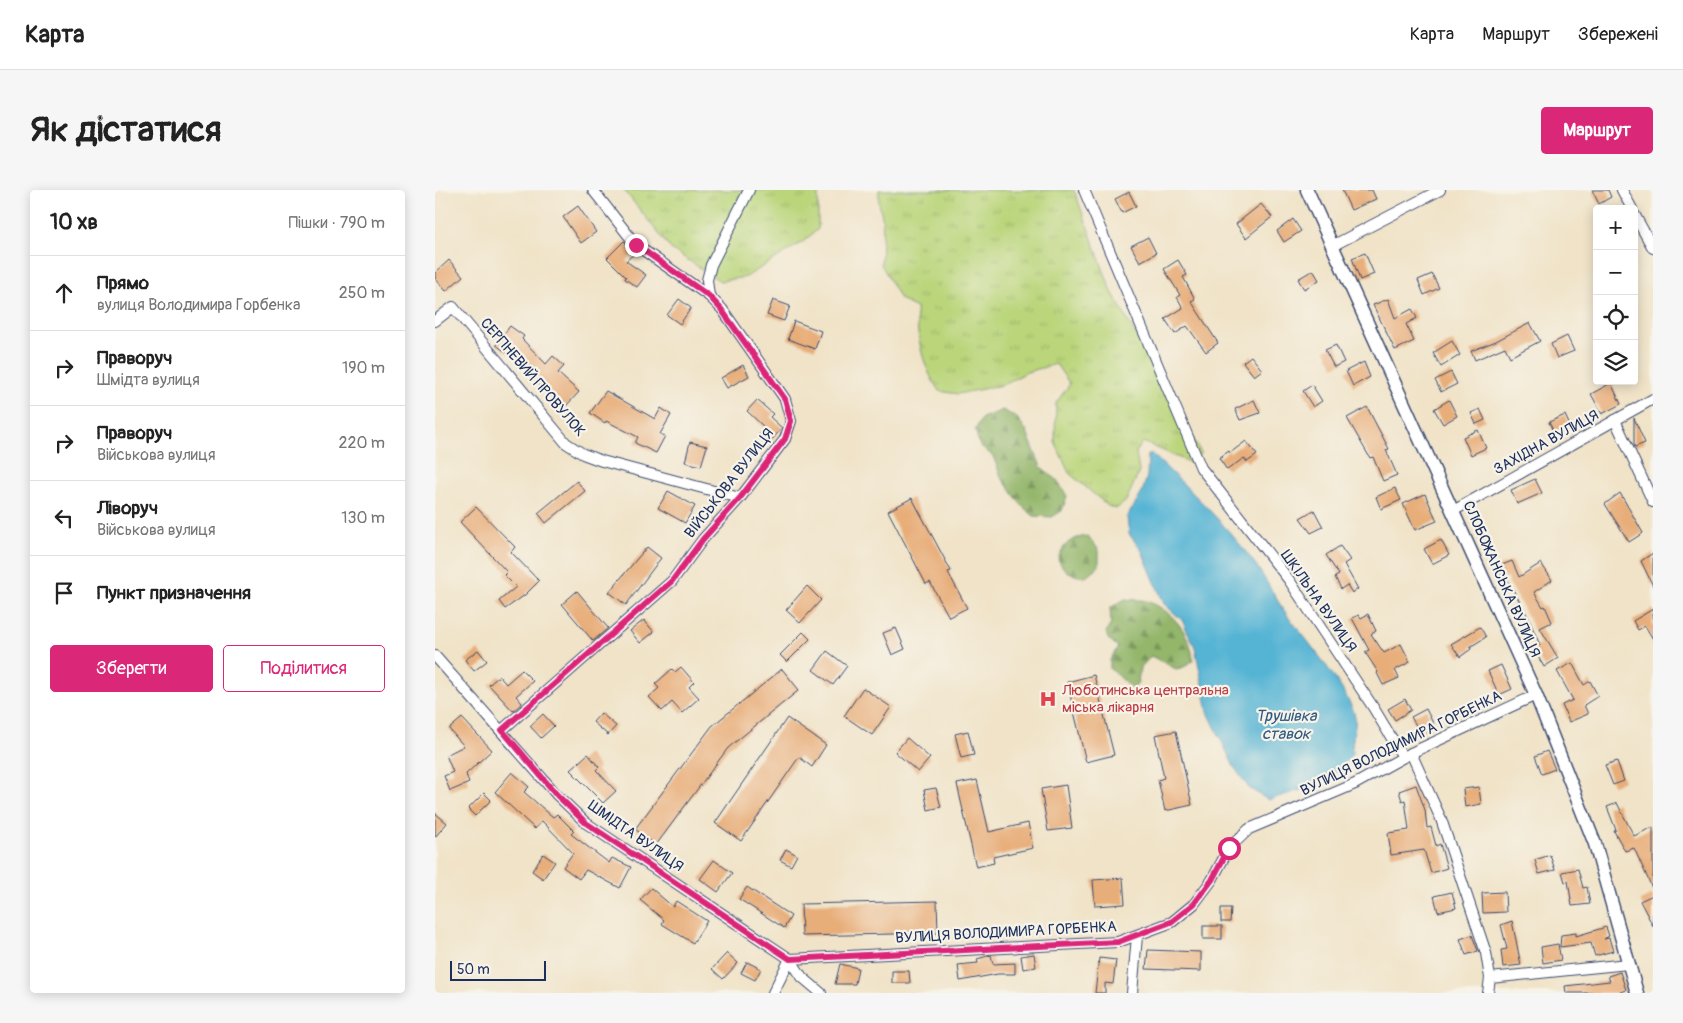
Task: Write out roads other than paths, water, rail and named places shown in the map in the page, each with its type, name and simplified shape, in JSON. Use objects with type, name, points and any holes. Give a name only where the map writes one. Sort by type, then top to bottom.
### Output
[{"type":"street","name":"ВІЙСЬКОВА ВУЛИЦЯ","points":[[502,730],[672,581],[703,539],[740,498],[785,439],[791,421],[785,399],[721,309],[709,296],[636,245],[593,190]]},
{"type":"street","points":[[709,296],[707,280],[711,265],[749,190]]},
{"type":"street","name":"ШКІЛЬНА ВУЛИЦЯ","points":[[1083,190],[1201,468],[1289,580],[1407,755],[1441,819],[1486,953],[1490,978],[1488,993]]},
{"type":"street","name":"СЛОБОЖАНСЬКА ВУЛИЦЯ","points":[[1307,190],[1536,695],[1595,844],[1637,993]]},
{"type":"street","points":[[1332,246],[1440,190]]},
{"type":"street","points":[[1622,190],[1630,205]]},
{"type":"street","points":[[1638,221],[1653,248]]},
{"type":"street","name":"СЕРПНЕВИЙ ПРОВУЛОК","points":[[435,321],[453,308],[566,443],[583,454],[602,462],[740,498]]},
{"type":"street","name":"ЗАХІДНА ВУЛИЦЯ","points":[[1453,511],[1653,399]]},
{"type":"street","points":[[1615,420],[1653,502]]},
{"type":"street","name":"ШМІДТА ВУЛИЦЯ","points":[[435,656],[502,730],[557,795],[586,823],[790,959],[802,977],[821,993]]},
{"type":"street","name":"ВУЛИЦЯ ВОЛОДИМИРА ГОРБЕНКА","points":[[790,959],[1118,942],[1137,936],[1171,922],[1194,904],[1212,880],[1229,848],[1249,829],[1355,784],[1407,755],[1536,695]]},
{"type":"street","points":[[1132,993],[1137,936]]},
{"type":"street","points":[[773,993],[790,959]]},
{"type":"street","points":[[1490,978],[1628,964]]},
{"type":"water","name":"Трушівка ставок","points":[[1148,454],[1152,454],[1193,493],[1244,550],[1260,571],[1284,610],[1326,665],[1345,694],[1355,717],[1352,754],[1341,769],[1324,783],[1268,800],[1249,788],[1234,767],[1208,712],[1195,647],[1182,620],[1164,604],[1142,551],[1129,534],[1127,517],[1142,493],[1147,476]]},
{"type":"place","name":"Люботинська центральна міська лікарня","points":[[1048,699]]}]
